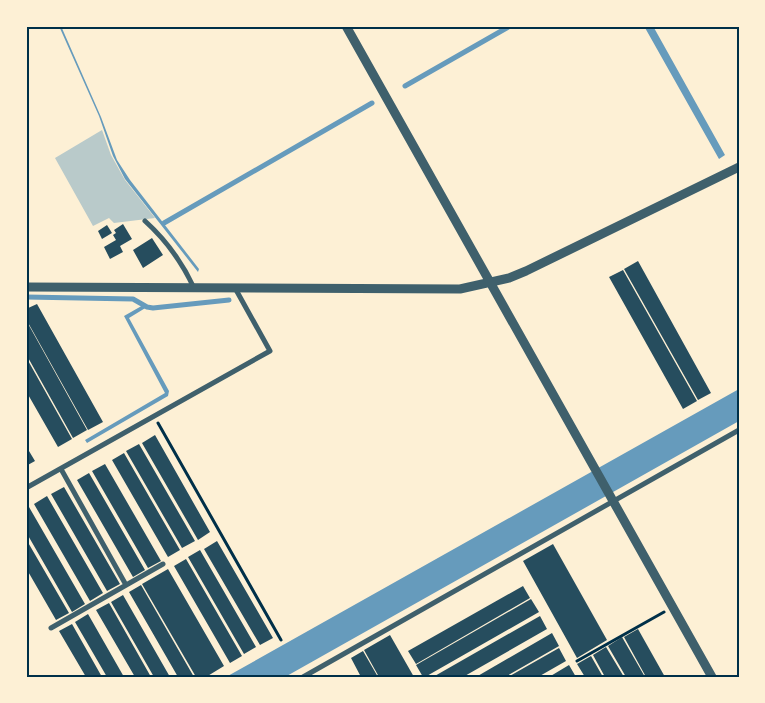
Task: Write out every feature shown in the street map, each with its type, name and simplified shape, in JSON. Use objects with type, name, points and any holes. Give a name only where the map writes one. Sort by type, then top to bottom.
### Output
[{"type":"street","points":[[346,26],[712,677]]},
{"type":"street","points":[[26,287],[460,289],[509,278],[526,271],[739,167]]},
{"type":"street","points":[[145,221],[176,254],[194,288]]},
{"type":"street","points":[[26,488],[270,351],[235,288]]},
{"type":"street","points":[[303,677],[612,498],[739,430]]},
{"type":"street","points":[[61,469],[126,585]]},
{"type":"street","points":[[51,628],[163,564]]},
{"type":"path","points":[[154,416],[281,640]]},
{"type":"path","points":[[578,662],[673,607]]},
{"type":"shaded area","points":[[102,130],[111,155],[125,180],[155,218],[114,223],[109,218],[93,226],[55,158]]},
{"type":"water","points":[[59,26],[61,26],[101,117],[117,160],[130,180],[199,269],[198,272],[125,179],[113,156],[99,116]]},
{"type":"water","points":[[644,26],[653,26],[725,155],[719,159]]},
{"type":"water","points":[[145,304],[147,307],[129,318],[169,391],[168,396],[87,443],[85,440],[165,393],[124,316]]},
{"type":"water","points":[[739,389],[739,421],[285,677],[226,677]]},
{"type":"building","points":[[123,224],[132,239],[120,246],[123,252],[110,259],[104,247],[116,240],[113,235],[116,233],[114,230]]},
{"type":"building","points":[[107,225],[112,233],[102,239],[98,231]]},
{"type":"building","points":[[152,238],[163,255],[143,268],[133,250]]},
{"type":"building","points":[[638,261],[711,393],[698,400],[624,269]]},
{"type":"building","points":[[623,270],[697,401],[683,409],[609,277]]},
{"type":"building","points":[[37,304],[103,422],[88,430],[26,319],[26,309]]},
{"type":"building","points":[[26,320],[87,430],[73,438],[26,354]]},
{"type":"building","points":[[26,357],[72,439],[58,447],[26,391]]},
{"type":"building","points":[[155,435],[210,532],[198,540],[142,443]]},
{"type":"building","points":[[139,444],[195,541],[182,548],[126,451]]},
{"type":"building","points":[[26,446],[35,461],[26,466]]},
{"type":"building","points":[[124,453],[180,550],[168,557],[112,460]]},
{"type":"building","points":[[105,464],[161,561],[148,568],[92,471]]},
{"type":"building","points":[[89,473],[145,570],[133,577],[77,480]]},
{"type":"building","points":[[64,487],[120,584],[107,591],[51,494]]},
{"type":"building","points":[[47,496],[103,593],[90,601],[34,504]]},
{"type":"building","points":[[29,507],[85,604],[72,612],[26,532],[26,509]]},
{"type":"building","points":[[26,539],[69,613],[56,620],[26,568]]},
{"type":"building","points":[[217,541],[273,638],[260,645],[204,549]]},
{"type":"building","points":[[553,544],[607,640],[577,658],[523,561]]},
{"type":"building","points":[[200,550],[256,647],[244,654],[188,557]]},
{"type":"building","points":[[186,559],[242,656],[230,663],[174,566]]},
{"type":"building","points":[[168,569],[224,666],[206,677],[196,677],[142,584]]},
{"type":"building","points":[[141,585],[194,677],[178,677],[129,592]]},
{"type":"building","points":[[523,586],[530,598],[416,664],[408,651]]},
{"type":"building","points":[[123,595],[170,677],[154,677],[111,602]]},
{"type":"building","points":[[531,599],[539,612],[423,677],[416,665]]},
{"type":"building","points":[[109,603],[151,677],[135,677],[96,610]]},
{"type":"building","points":[[88,614],[124,677],[107,677],[75,622]]},
{"type":"building","points":[[540,616],[547,629],[463,677],[433,677]]},
{"type":"building","points":[[72,624],[102,677],[86,677],[59,631]]},
{"type":"building","points":[[638,629],[665,677],[646,677],[624,637]]},
{"type":"building","points":[[552,633],[559,646],[505,677],[476,677]]},
{"type":"building","points":[[390,635],[414,677],[379,677],[364,650]]},
{"type":"building","points":[[622,637],[645,677],[626,677],[608,646]]},
{"type":"building","points":[[606,647],[624,677],[605,677],[593,655]]},
{"type":"building","points":[[559,648],[566,661],[538,677],[508,677]]},
{"type":"building","points":[[363,651],[378,677],[361,677],[351,658]]},
{"type":"building","points":[[591,656],[603,677],[585,677],[577,664]]},
{"type":"building","points":[[569,665],[576,677],[549,677]]},
{"type":"waterway","points":[[405,86],[510,26]]},
{"type":"waterway","points":[[164,223],[372,103]]},
{"type":"waterway","points":[[26,297],[133,299],[147,307],[153,308],[229,300]]}]
